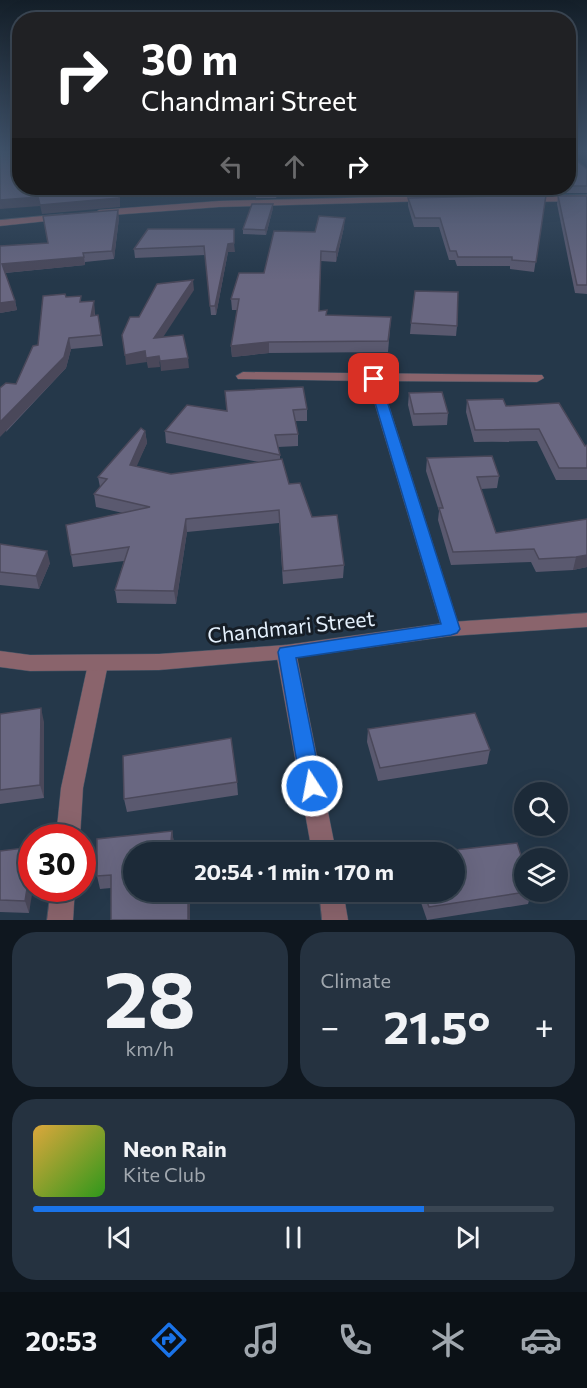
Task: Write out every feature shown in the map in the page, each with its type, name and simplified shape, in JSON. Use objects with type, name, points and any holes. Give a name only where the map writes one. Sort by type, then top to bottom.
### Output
[{"type":"street","points":[[519,199],[587,198]]},
{"type":"street","points":[[0,223],[219,204],[435,199]]},
{"type":"street","points":[[243,376],[374,379],[537,378]]},
{"type":"street","points":[[374,379],[451,629]]},
{"type":"street","name":"Chandmari Street","points":[[0,658],[30,663],[98,664],[286,652],[451,629],[587,620]]},
{"type":"street","points":[[286,652],[322,842]]},
{"type":"street","points":[[69,824],[72,788],[98,664]]},
{"type":"street","points":[[60,920],[62,902]]},
{"type":"street","points":[[333,902],[335,920]]},
{"type":"building","points":[[0,194],[119,195],[119,198],[40,205],[38,197],[0,200]]},
{"type":"building","points":[[546,195],[536,262],[512,260],[512,257],[458,257],[456,251],[450,251],[440,218],[415,218],[408,198]]},
{"type":"building","points":[[558,196],[587,196],[587,285],[577,285]]},
{"type":"building","points":[[252,204],[273,204],[265,230],[243,229]]},
{"type":"building","points":[[118,210],[112,251],[83,253],[84,257],[2,264],[15,301],[0,303],[0,246],[48,243],[43,216]]},
{"type":"building","points":[[319,216],[345,218],[336,252],[321,251],[319,311],[327,310],[326,315],[391,317],[388,341],[269,342],[231,346],[239,299],[231,299],[239,273],[264,273],[274,231],[315,232]]},
{"type":"building","points":[[148,229],[234,229],[234,243],[228,244],[215,306],[210,306],[204,246],[134,249]]},
{"type":"building","points":[[193,280],[154,338],[183,335],[188,358],[160,361],[159,356],[146,358],[145,351],[125,355],[122,335],[130,317],[139,317],[157,284]]},
{"type":"building","points":[[415,291],[458,292],[457,326],[411,323]]},
{"type":"building","points":[[65,294],[66,297],[81,296],[80,302],[94,301],[91,316],[98,315],[101,335],[69,338],[64,357],[0,422],[0,388],[6,383],[16,384],[33,346],[38,345],[43,296]]},
{"type":"building","points":[[303,387],[307,409],[293,410],[298,434],[275,435],[280,455],[165,431],[187,405],[227,411],[225,391]]},
{"type":"building","points":[[442,392],[448,413],[414,414],[409,393]]},
{"type":"building","points":[[503,399],[506,406],[559,403],[585,446],[587,445],[587,468],[559,468],[539,429],[475,430],[467,400]]},
{"type":"building","points":[[141,428],[145,431],[130,465],[171,474],[282,459],[289,484],[300,483],[312,517],[337,515],[344,565],[283,571],[279,510],[186,519],[174,591],[115,590],[129,547],[71,555],[66,525],[150,507],[94,494],[107,479],[98,477]]},
{"type":"building","points":[[492,456],[499,476],[477,477],[496,533],[587,519],[587,555],[539,559],[534,549],[453,552],[439,508],[443,508],[427,458]]},
{"type":"building","points":[[0,544],[47,551],[36,576],[0,572]]},
{"type":"building","points":[[41,708],[40,785],[0,790],[0,714]]},
{"type":"building","points":[[475,713],[490,750],[380,768],[368,729]]},
{"type":"building","points":[[231,738],[237,782],[124,799],[123,756]]},
{"type":"building","points":[[172,831],[171,842],[123,842],[123,902],[188,902],[188,920],[111,920],[111,875],[97,876],[97,839]]},
{"type":"building","points":[[517,843],[519,848],[514,848],[514,894],[465,901],[465,849]]},
{"type":"building","points":[[18,849],[18,901],[0,900],[0,851]]},
{"type":"building","points":[[427,902],[461,902],[429,907]]},
{"type":"route","points":[[312,786],[286,652],[451,629],[374,379]]}]
